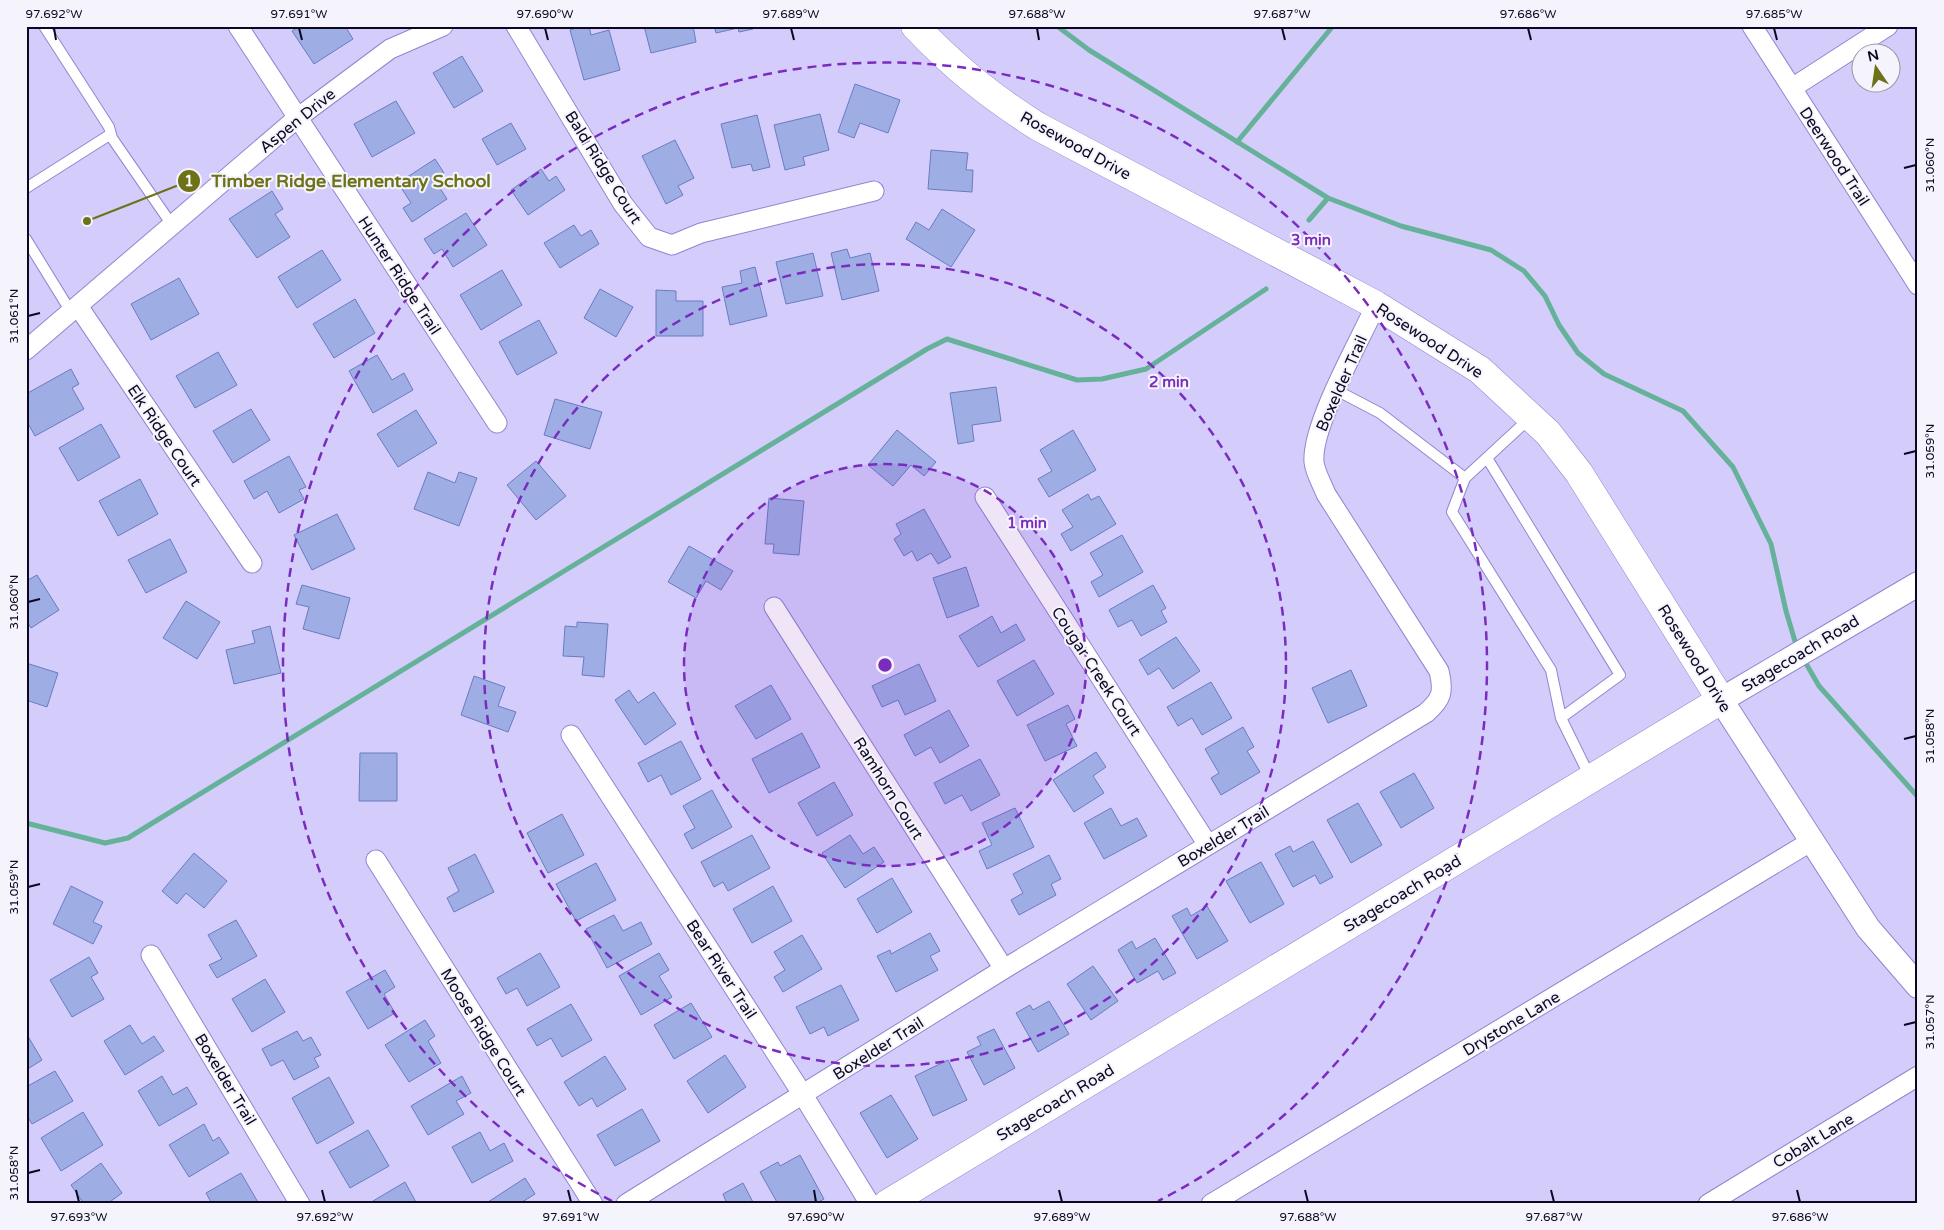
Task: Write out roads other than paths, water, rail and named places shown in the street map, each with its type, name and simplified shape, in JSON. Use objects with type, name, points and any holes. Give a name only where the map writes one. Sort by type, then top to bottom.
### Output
[{"type":"main road","name":"Rosewood Drive","points":[[915,26],[946,59],[990,96],[1037,126],[1376,305],[1480,370],[1548,433],[1579,473],[1721,700]]},
{"type":"main road","name":"Stagecoach Road","points":[[887,1204],[1721,700]]},
{"type":"street","name":"Hunter Ridge Trail","points":[[238,26],[296,119],[497,423]]},
{"type":"street","name":"Aspen Drive","points":[[26,350],[296,119],[390,49],[443,26]]},
{"type":"street","name":"Bald Ridge Court","points":[[516,26],[623,204],[650,237],[672,245],[701,233],[874,191]]},
{"type":"street","name":"Deerwood Trail","points":[[1752,26],[1918,285]]},
{"type":"street","points":[[1792,88],[1888,26]]},
{"type":"street","name":"Boxelder Trail","points":[[626,1204],[1004,969],[1426,714],[1438,702],[1442,686],[1439,671],[1326,494],[1314,463],[1315,440],[1376,305]]},
{"type":"street","name":"Elk Ridge Court","points":[[74,309],[252,564]]},
{"type":"street","name":"Cougar Creek Court","points":[[985,497],[1208,845]]},
{"type":"street","name":"Stagecoach Road","points":[[1721,700],[1918,584]]},
{"type":"street","name":"Ramhorn Court","points":[[774,607],[1004,969]]},
{"type":"street","name":"Rosewood Drive","points":[[1721,700],[1810,842],[1868,928],[1918,986]]},
{"type":"street","name":"Bear River Trail","points":[[572,735],[803,1095],[870,1204]]},
{"type":"street","name":"Drystone Lane","points":[[1211,1204],[1810,842]]},
{"type":"street","name":"Moose Ridge Court","points":[[376,860],[593,1204]]},
{"type":"street","name":"Boxelder Trail","points":[[151,954],[300,1204]]},
{"type":"street","name":"Cobalt Lane","points":[[1708,1204],[1918,1076]]},
{"type":"lane","points":[[44,26],[109,127],[110,134],[172,225]]},
{"type":"lane","points":[[26,188],[110,134]]},
{"type":"lane","points":[[26,239],[74,309]]},
{"type":"lane","points":[[1336,390],[1380,413],[1465,478]]},
{"type":"lane","points":[[1532,417],[1465,478],[1452,512],[1551,670],[1560,718],[1591,779]]},
{"type":"lane","points":[[1487,458],[1620,675],[1560,718]]},
{"type":"waterway","points":[[1057,26],[1089,50],[1328,198],[1401,226],[1491,250],[1524,271],[1545,296],[1559,325],[1578,353],[1604,374],[1683,411],[1733,467],[1771,544],[1786,611],[1797,648]]},
{"type":"waterway","points":[[1237,142],[1333,26]]},
{"type":"waterway","points":[[1309,220],[1328,198]]},
{"type":"waterway","points":[[26,823],[105,843],[128,838],[927,349],[947,339],[1077,380],[1102,379],[1146,369],[1266,289]]},
{"type":"waterway","points":[[1804,660],[1819,686],[1918,797]]},
{"type":"place","name":"Timber Ridge Elementary School","points":[[87,221]]}]
